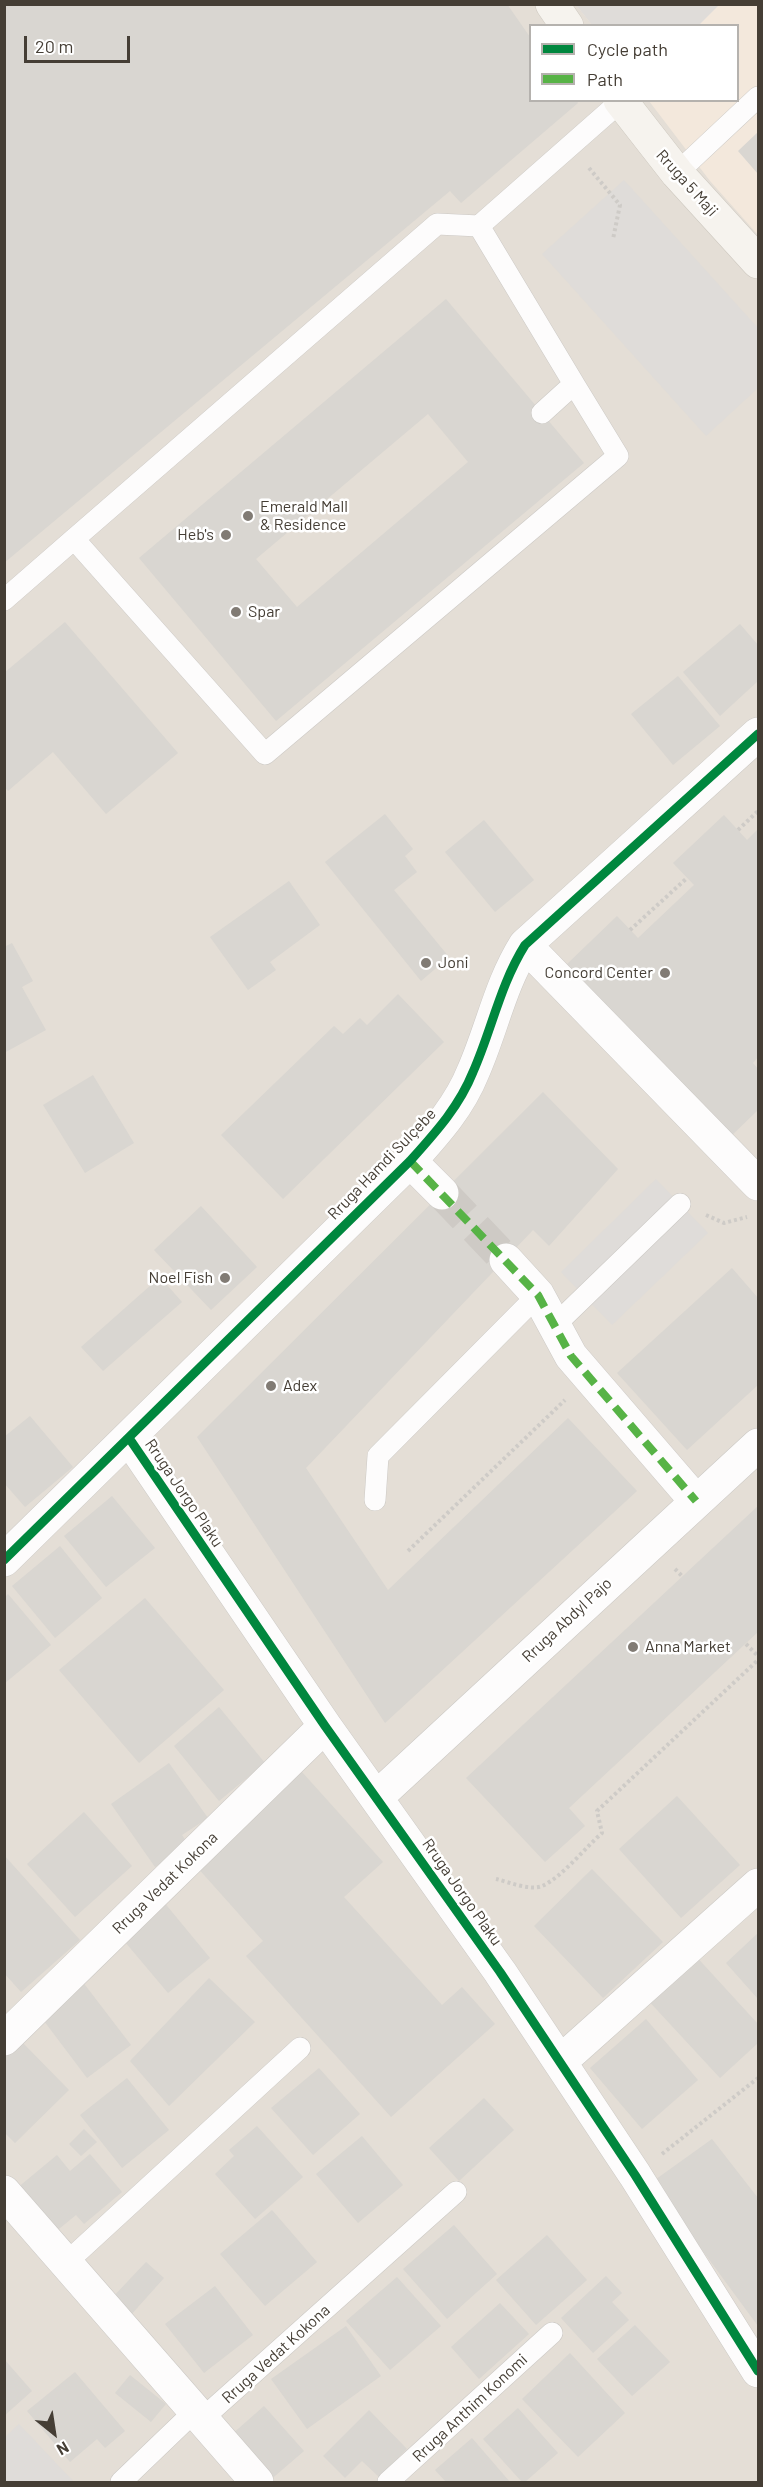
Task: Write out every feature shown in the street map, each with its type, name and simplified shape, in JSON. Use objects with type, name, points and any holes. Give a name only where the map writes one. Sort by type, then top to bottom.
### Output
[{"type":"main road","points":[[552,4],[566,24]]},
{"type":"main road","name":"Rruga 5 Maji","points":[[622,102],[646,137],[759,262]]},
{"type":"street","name":"Rruga Hamdi Sulçebe","points":[[4,1560],[410,1161],[447,1120],[473,1072],[505,981],[525,945],[759,734]]},
{"type":"street","points":[[525,945],[759,1184]]},
{"type":"street","name":"Rruga Hamdi Sulçebe","points":[[410,1161],[442,1193]]},
{"type":"street","points":[[506,1260],[538,1295],[571,1356],[696,1501]]},
{"type":"street","name":"Rruga Jorgo Plaku","points":[[129,1438],[325,1726],[500,1972],[635,2175],[759,2371]]},
{"type":"street","name":"Rruga Abdyl Pajo","points":[[377,1797],[759,1445]]},
{"type":"street","name":"Rruga Vedat Kokona","points":[[4,2039],[325,1726]]},
{"type":"street","points":[[560,2062],[759,1886]]},
{"type":"street","points":[[4,2192],[257,2482]]},
{"type":"lane","points":[[677,173],[759,96]]},
{"type":"lane","points":[[4,600],[437,224],[478,226],[620,102]]},
{"type":"lane","points":[[74,539],[265,754],[618,456],[478,226]]},
{"type":"lane","points":[[542,413],[574,384]]},
{"type":"lane","points":[[554,1326],[680,1204]]},
{"type":"lane","points":[[375,1500],[378,1456],[538,1295]]},
{"type":"lane","points":[[66,2262],[300,2048]]},
{"type":"lane","name":"Rruga Vedat Kokona","points":[[121,2482],[456,2192]]},
{"type":"lane","name":"Rruga Anthim Konomi","points":[[388,2482],[552,2333]]},
{"type":"path","points":[[569,147],[620,205],[613,239]]},
{"type":"path","points":[[738,830],[759,811]]},
{"type":"path","points":[[630,930],[687,878]]},
{"type":"path","points":[[680,1204],[724,1223],[759,1215]]},
{"type":"path","points":[[408,1551],[588,1377]]},
{"type":"path","points":[[496,1878],[529,1887],[541,1887],[602,1833],[597,1811],[759,1658],[746,1644]]},
{"type":"path","points":[[635,2175],[759,2078]]},
{"type":"shaded area","points":[[5,5],[758,5],[758,2482],[5,2482]]},
{"type":"shaded area","points":[[576,5],[758,5],[758,235],[710,181],[650,102],[739,102],[739,24],[591,24]]},
{"type":"shaded area","points":[[576,5],[719,5],[700,24],[591,24]]},
{"type":"shaded area","points":[[624,180],[758,328],[758,388],[706,436],[542,254]]},
{"type":"shaded area","points":[[656,1179],[708,1233],[612,1325],[561,1272]]},
{"type":"shaded area","points":[[19,2424],[74,2482],[5,2482],[5,2437]]},
{"type":"building","points":[[4,4],[507,4],[529,36],[529,102],[578,103],[461,203],[450,191],[4,563]]},
{"type":"building","points":[[758,132],[758,174],[738,151]]},
{"type":"building","name":"Emerald Mall & Residence","points":[[446,299],[584,463],[276,721],[139,558]],"holes":[[[428,414],[468,462],[297,607],[256,559]]]},
{"type":"building","points":[[65,622],[178,753],[106,814],[53,752],[8,791],[4,786],[4,673]]},
{"type":"building","points":[[740,624],[758,645],[758,681],[720,716],[683,672]]},
{"type":"building","points":[[678,676],[720,726],[673,765],[631,714]]},
{"type":"building","points":[[385,814],[413,849],[405,856],[417,872],[394,890],[449,957],[421,981],[325,862]]},
{"type":"building","name":"Concord Center","points":[[724,815],[747,840],[758,829],[758,1057],[753,1063],[758,1069],[758,1110],[729,1138],[565,966],[617,916],[638,938],[694,885],[673,863]]},
{"type":"building","points":[[484,820],[534,880],[495,912],[445,852]]},
{"type":"building","points":[[289,881],[320,925],[270,962],[276,970],[248,990],[210,937]]},
{"type":"building","points":[[12,943],[33,981],[22,987],[46,1030],[4,1053],[4,947]]},
{"type":"building","points":[[398,994],[444,1042],[283,1199],[221,1135],[334,1026],[343,1034],[360,1018],[367,1025]]},
{"type":"building","points":[[93,1075],[134,1143],[85,1173],[43,1105]]},
{"type":"building","points":[[543,1092],[618,1169],[549,1246],[533,1230],[306,1468],[388,1590],[568,1418],[637,1491],[385,1723],[197,1437]]},
{"type":"building","points":[[201,1206],[257,1267],[211,1310],[154,1250]]},
{"type":"building","points":[[732,1268],[758,1298],[758,1385],[687,1450],[617,1373]]},
{"type":"building","points":[[160,1277],[182,1302],[103,1371],[81,1347]]},
{"type":"building","points":[[30,1416],[73,1467],[25,1507],[4,1483],[4,1437]]},
{"type":"building","points":[[112,1496],[155,1548],[106,1587],[64,1536]]},
{"type":"building","points":[[758,1506],[758,1632],[569,1808],[585,1826],[545,1862],[466,1778]]},
{"type":"building","points":[[60,1546],[102,1598],[55,1638],[12,1586]]},
{"type":"building","points":[[8,1594],[51,1645],[5,1683],[5,1597]]},
{"type":"building","points":[[145,1598],[224,1690],[139,1763],[59,1670]]},
{"type":"building","points":[[219,1707],[265,1763],[219,1801],[174,1746]]},
{"type":"building","points":[[169,1763],[208,1818],[182,1835],[188,1844],[155,1867],[111,1804]]},
{"type":"building","points":[[302,1772],[383,1862],[344,1897],[442,2005],[462,1987],[495,2024],[391,2117],[246,1956],[263,1941],[196,1866]]},
{"type":"building","points":[[677,1796],[740,1865],[681,1918],[619,1849]]},
{"type":"building","points":[[84,1812],[132,1866],[75,1917],[27,1864]]},
{"type":"building","points":[[4,1855],[80,1940],[21,1992],[4,1973]]},
{"type":"building","points":[[592,1869],[663,1942],[603,1998],[534,1926]]},
{"type":"building","points":[[163,1901],[210,1958],[168,1993],[120,1936]]},
{"type":"building","points":[[758,1933],[758,1999],[726,1963]]},
{"type":"building","points":[[693,1953],[758,2024],[758,2043],[720,2078],[645,1997]]},
{"type":"building","points":[[209,1978],[255,2022],[169,2106],[130,2061]]},
{"type":"building","points":[[82,1981],[131,2045],[87,2078],[38,2013]]},
{"type":"building","points":[[646,2019],[698,2080],[642,2129],[590,2068]]},
{"type":"building","points":[[21,2041],[69,2090],[15,2143],[4,2132],[4,2057]]},
{"type":"building","points":[[319,2068],[360,2114],[313,2155],[271,2108]]},
{"type":"building","points":[[127,2078],[169,2130],[122,2168],[80,2115]]},
{"type":"building","points":[[484,2098],[514,2130],[459,2181],[429,2148]]},
{"type":"building","points":[[257,2126],[303,2177],[255,2219],[215,2174],[234,2156],[229,2150]]},
{"type":"building","points":[[84,2129],[97,2142],[81,2156],[69,2144]]},
{"type":"building","points":[[362,2136],[403,2185],[358,2223],[316,2174]]},
{"type":"building","points":[[712,2139],[758,2198],[758,2326],[652,2182]]},
{"type":"building","points":[[90,2154],[122,2192],[84,2224],[76,2215],[54,2233],[16,2189],[57,2155],[70,2171]]},
{"type":"building","points":[[272,2210],[317,2262],[265,2306],[220,2254]]},
{"type":"building","points":[[454,2225],[497,2274],[447,2319],[403,2269]]},
{"type":"building","points":[[547,2235],[587,2280],[536,2325],[496,2280]]},
{"type":"building","points":[[146,2262],[164,2278],[130,2316],[111,2299]]},
{"type":"building","points":[[606,2276],[622,2293],[612,2302],[629,2320],[593,2353],[561,2318]]},
{"type":"building","points":[[397,2277],[441,2326],[390,2370],[346,2321]]},
{"type":"building","points":[[215,2286],[253,2335],[204,2373],[165,2324]]},
{"type":"building","points":[[500,2303],[529,2334],[479,2379],[451,2347]]},
{"type":"building","points":[[635,2325],[670,2362],[632,2396],[597,2359]]},
{"type":"building","points":[[346,2326],[381,2376],[307,2429],[271,2379]]},
{"type":"building","points":[[570,2353],[625,2413],[578,2457],[522,2399]]},
{"type":"building","points":[[4,2359],[32,2391],[4,2416]]},
{"type":"building","points":[[75,2372],[125,2431],[105,2448],[97,2439],[70,2462],[27,2411]]},
{"type":"building","points":[[130,2375],[166,2404],[151,2422],[115,2393]]},
{"type":"building","points":[[264,2406],[304,2451],[268,2482],[213,2451]]},
{"type":"building","points":[[518,2408],[558,2453],[525,2482],[522,2482],[483,2439]]},
{"type":"building","points":[[369,2410],[407,2449],[379,2477],[362,2461],[345,2478],[323,2456]]},
{"type":"building","points":[[472,2438],[510,2482],[446,2482],[435,2470]]},
{"type":"tunnel","points":[[442,1193],[506,1260]]},
{"type":"marked path","points":[[410,1161],[538,1295],[571,1356],[696,1501]]},
{"type":"cycle path","points":[[4,1560],[410,1161],[446,1119],[461,1097],[480,1056],[509,976],[525,945],[758,734]]},
{"type":"cycle path","points":[[129,1438],[325,1726],[500,1972],[635,2175],[758,2371]]},
{"type":"place","name":"Emerald Mall & Residence","points":[[248,516]]},
{"type":"place","name":"Heb's","points":[[226,535]]},
{"type":"place","name":"Spar","points":[[236,612]]},
{"type":"place","name":"Joni","points":[[426,963]]},
{"type":"place","name":"Concord Center","points":[[665,973]]},
{"type":"place","name":"Noel Fish","points":[[225,1278]]},
{"type":"place","name":"Adex","points":[[271,1386]]},
{"type":"place","name":"Anna Market","points":[[633,1647]]}]
